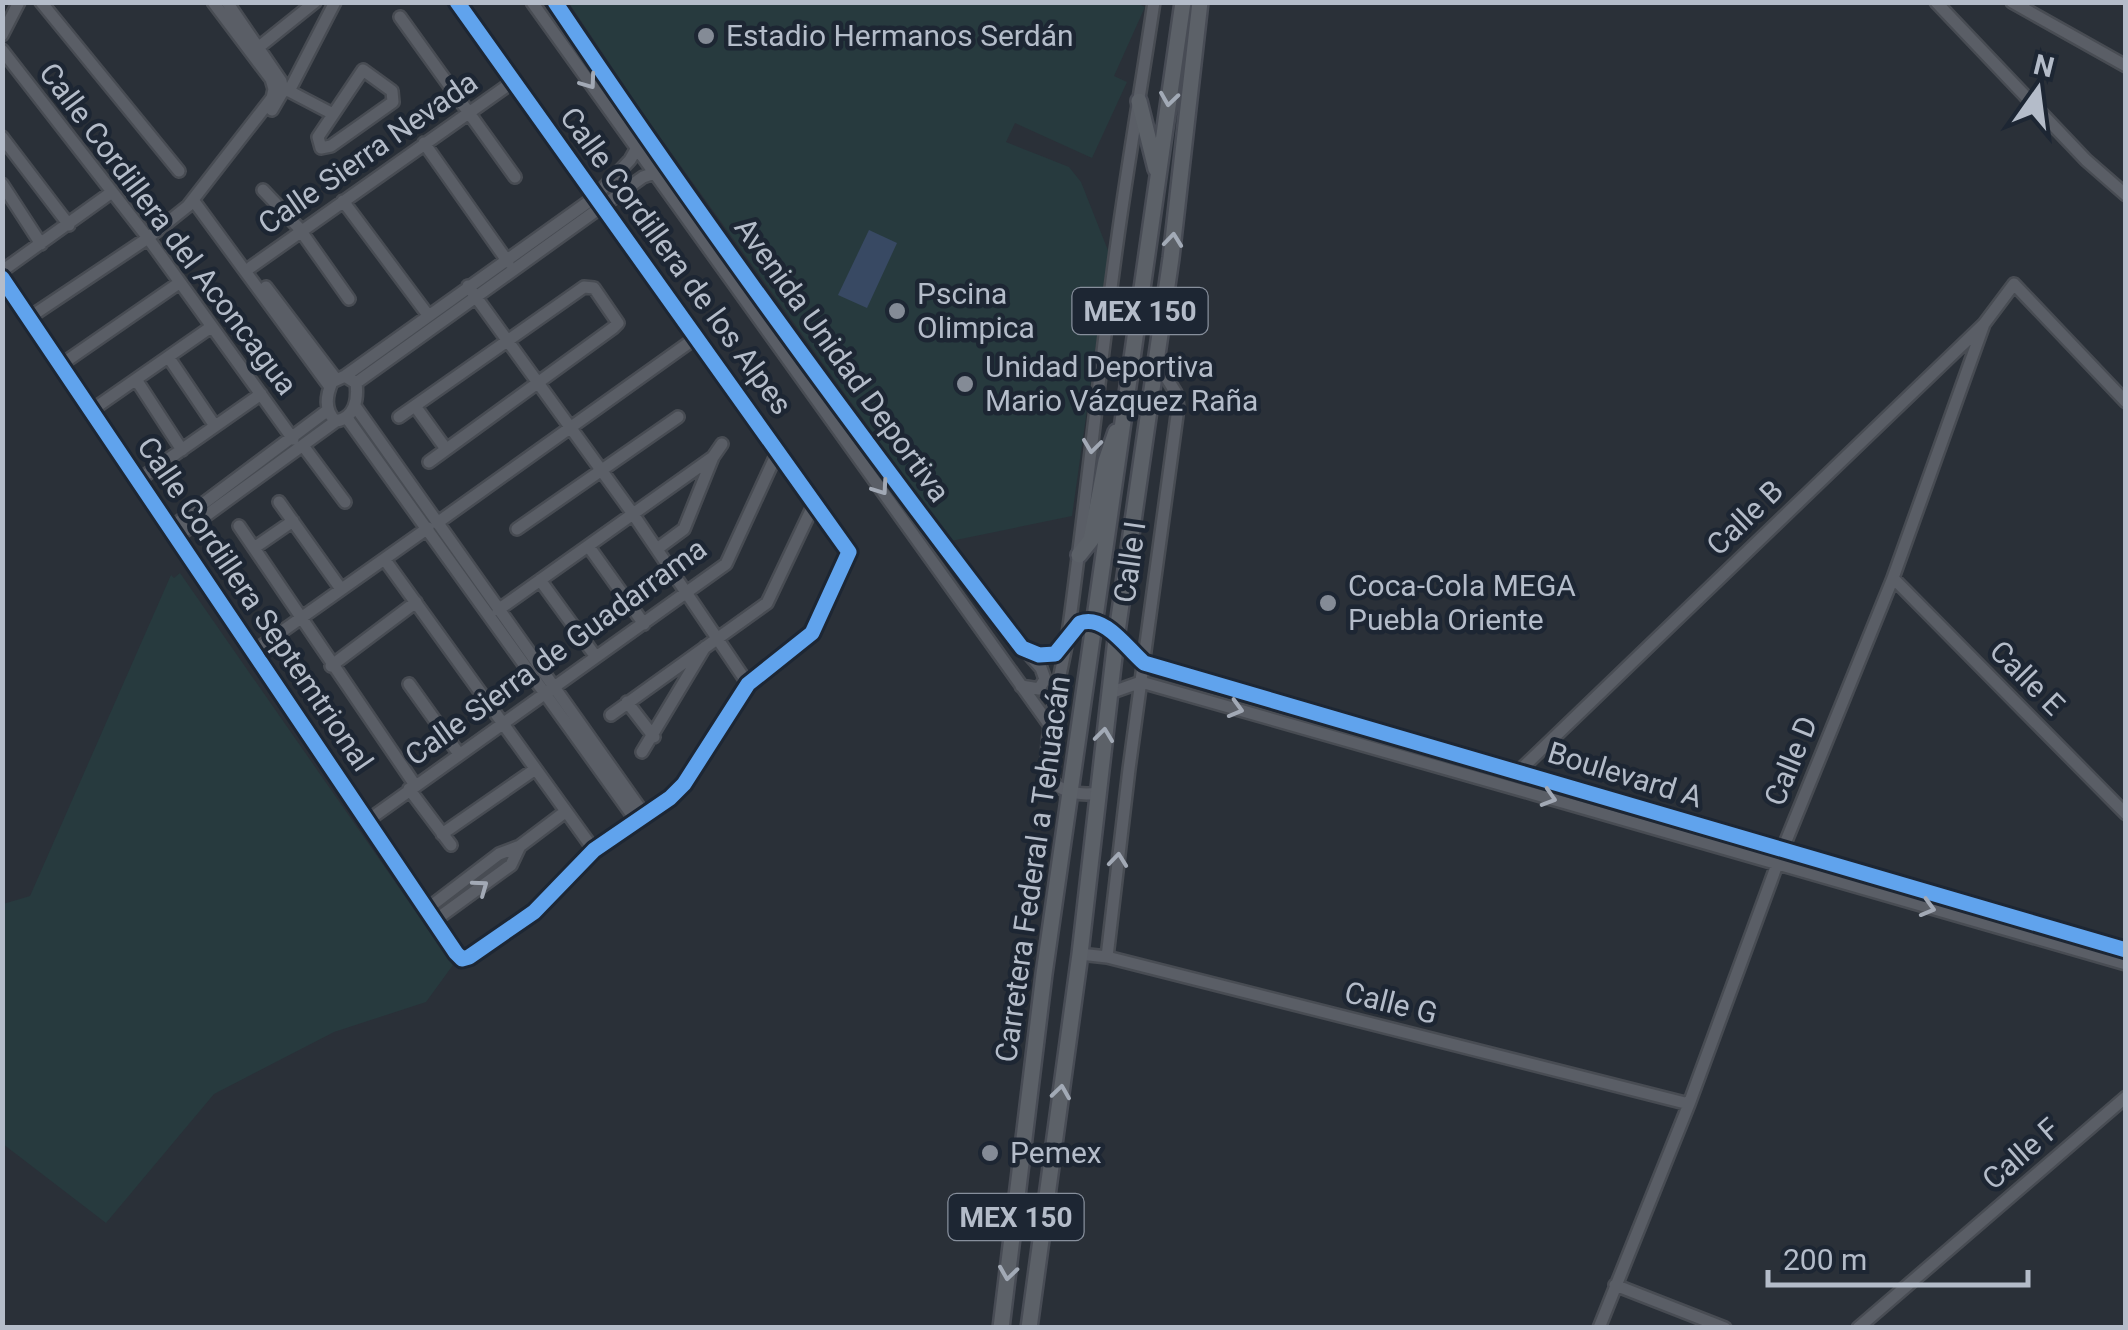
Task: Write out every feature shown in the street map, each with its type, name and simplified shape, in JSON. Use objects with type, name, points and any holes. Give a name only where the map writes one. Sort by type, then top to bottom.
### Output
[{"type":"main road","name":"Carretera Federal a Tehuacán","points":[[1001,1328],[1044,974],[1182,2]]},
{"type":"main road","name":"Carretera Federal a Tehuacán","points":[[1029,1328],[1080,954],[1116,639],[1171,258],[1200,2]]},
{"type":"main road","points":[[1139,100],[1158,180]]},
{"type":"main road","points":[[1079,554],[1091,540],[1106,461],[1128,400]]},
{"type":"street","points":[[2,35],[19,2]]},
{"type":"street","points":[[42,2],[179,171]]},
{"type":"street","points":[[214,2],[282,90],[333,114]]},
{"type":"street","points":[[227,2],[276,69],[282,90]]},
{"type":"street","points":[[30,318],[195,201],[282,90],[335,2]]},
{"type":"street","name":"Calle Cordillera de los Alpes","points":[[457,2],[848,552],[812,633],[748,684]]},
{"type":"street","name":"Avenida Unidad Deportiva","points":[[532,2],[637,148],[649,175],[812,380]]},
{"type":"street","name":"Avenida Unidad Deportiva","points":[[556,2],[832,409],[1042,668],[1045,679],[1039,689],[1021,686]]},
{"type":"street","points":[[1097,793],[1070,792],[1058,787],[1048,766],[1051,727],[1068,642],[1117,243],[1154,2]]},
{"type":"street","points":[[1936,2],[2086,160],[2126,195]]},
{"type":"street","points":[[2012,2],[2126,66]]},
{"type":"street","points":[[260,46],[308,4]]},
{"type":"street","points":[[400,17],[515,176]]},
{"type":"street","name":"Calle Cordillera del Aconcagua","points":[[2,50],[148,238],[292,439]]},
{"type":"street","points":[[363,70],[394,94],[393,102],[331,146],[321,148],[318,137],[333,114],[363,70]]},
{"type":"street","name":"Calle Sierra Nevada","points":[[251,267],[514,81]]},
{"type":"street","points":[[599,201],[630,160],[642,132]]},
{"type":"street","points":[[2,137],[69,225]]},
{"type":"street","points":[[424,143],[510,264]]},
{"type":"street","points":[[630,160],[649,175]]},
{"type":"street","points":[[342,381],[599,201],[649,175],[670,170]]},
{"type":"street","points":[[2,184],[40,244]]},
{"type":"street","points":[[263,190],[300,232],[349,299]]},
{"type":"street","points":[[2,275],[112,192]]},
{"type":"street","points":[[195,201],[342,381],[433,526],[639,817]]},
{"type":"street","points":[[195,201],[342,381]]},
{"type":"street","points":[[343,201],[428,315]]},
{"type":"street","name":"Calle Cordillera Septemtrional","points":[[2,275],[462,959],[534,912],[594,850]]},
{"type":"street","points":[[62,364],[180,283]]},
{"type":"street","name":"Calle B","points":[[1508,785],[1518,771],[1984,324],[2014,284],[2126,402]]},
{"type":"street","points":[[399,416],[589,285],[616,316],[618,323],[429,462]]},
{"type":"street","points":[[224,496],[328,410],[342,381],[428,315],[471,292]]},
{"type":"street","points":[[385,560],[594,850],[684,784],[748,684],[712,640],[688,592],[471,292]]},
{"type":"street","name":"Calle D","points":[[1599,1328],[1689,1104],[1776,866],[1892,578],[1984,324]]},
{"type":"street","points":[[92,410],[211,327]]},
{"type":"street","points":[[253,652],[697,337]]},
{"type":"street","points":[[168,358],[216,426]]},
{"type":"street","name":"Calle I","points":[[1107,957],[1178,408],[1176,393],[1156,358]]},
{"type":"street","points":[[137,381],[182,450]]},
{"type":"street","points":[[140,479],[262,394]]},
{"type":"street","points":[[175,531],[304,447],[355,406]]},
{"type":"street","points":[[416,406],[446,449]]},
{"type":"street","points":[[328,410],[342,420],[433,526],[498,610],[548,690]]},
{"type":"street","points":[[517,530],[678,417]]},
{"type":"street","name":"Avenida Unidad Deportiva","points":[[850,433],[1051,727]]},
{"type":"street","points":[[657,549],[684,529],[722,444]]},
{"type":"street","points":[[304,447],[345,502]]},
{"type":"street","name":"Calle Sierra de Guadarrama","points":[[367,820],[726,564],[778,452]]},
{"type":"street","points":[[498,610],[714,456]]},
{"type":"street","points":[[279,502],[342,589]]},
{"type":"street","points":[[611,715],[767,603],[815,502]]},
{"type":"street","points":[[254,548],[293,521]]},
{"type":"street","points":[[239,526],[446,840],[534,770]]},
{"type":"street","points":[[589,547],[644,624]]},
{"type":"street","name":"Calle E","points":[[1892,578],[2126,814]]},
{"type":"street","points":[[540,580],[596,657]]},
{"type":"street","points":[[331,666],[416,602]]},
{"type":"street","points":[[1022,648],[1039,655],[1056,654],[1080,623],[1096,620],[1116,639]]},
{"type":"street","name":"Boulevard A","points":[[1116,639],[1144,662],[2126,950]]},
{"type":"street","points":[[642,752],[712,640]]},
{"type":"street","points":[[1110,693],[1142,682]]},
{"type":"street","name":"Boulevard A","points":[[1142,682],[2126,964]]},
{"type":"street","points":[[409,684],[459,754]]},
{"type":"street","points":[[628,702],[654,737]]},
{"type":"street","points":[[1315,731],[1320,716]]},
{"type":"street","points":[[431,915],[500,854],[520,846],[565,812]]},
{"type":"street","points":[[1884,896],[1888,881]]},
{"type":"street","name":"Calle G","points":[[1080,954],[1107,957],[1689,1104]]},
{"type":"street","name":"Calle F","points":[[1858,1328],[2126,1097]]},
{"type":"street","points":[[1616,1285],[1724,1328]]},
{"type":"green space","name":"Unidad Deportiva Mario Vázquez Raña","points":[[1134,2],[1145,7],[1114,76],[1127,82],[1092,158],[1015,123],[1006,142],[1069,167],[1081,182],[1109,253],[1072,516],[951,541],[644,115],[569,3]]},
{"type":"green space","points":[[180,573],[453,965],[426,1002],[334,1032],[214,1094],[106,1223],[3,1144],[3,904],[30,896],[171,575],[174,578]]},
{"type":"water","points":[[869,230],[897,243],[867,308],[838,295]]},
{"type":"cycle path","points":[[2,278],[456,953],[462,959],[469,957],[534,912],[594,850],[670,798],[684,784],[748,684],[812,633],[849,552],[457,2]]},
{"type":"cycle path","points":[[555,2],[783,329],[1022,648],[1039,655],[1055,654],[1080,623],[1098,623],[1144,663],[2126,950]]},
{"type":"place","name":"Estadio Hermanos Serdán","points":[[706,36]]},
{"type":"place","name":"Pscina Olimpica","points":[[897,311]]},
{"type":"place","name":"Unidad Deportiva Mario Vázquez Raña","points":[[965,384]]},
{"type":"place","name":"Coca-Cola MEGA Puebla Oriente","points":[[1328,603]]},
{"type":"place","name":"Pemex","points":[[990,1153]]}]
